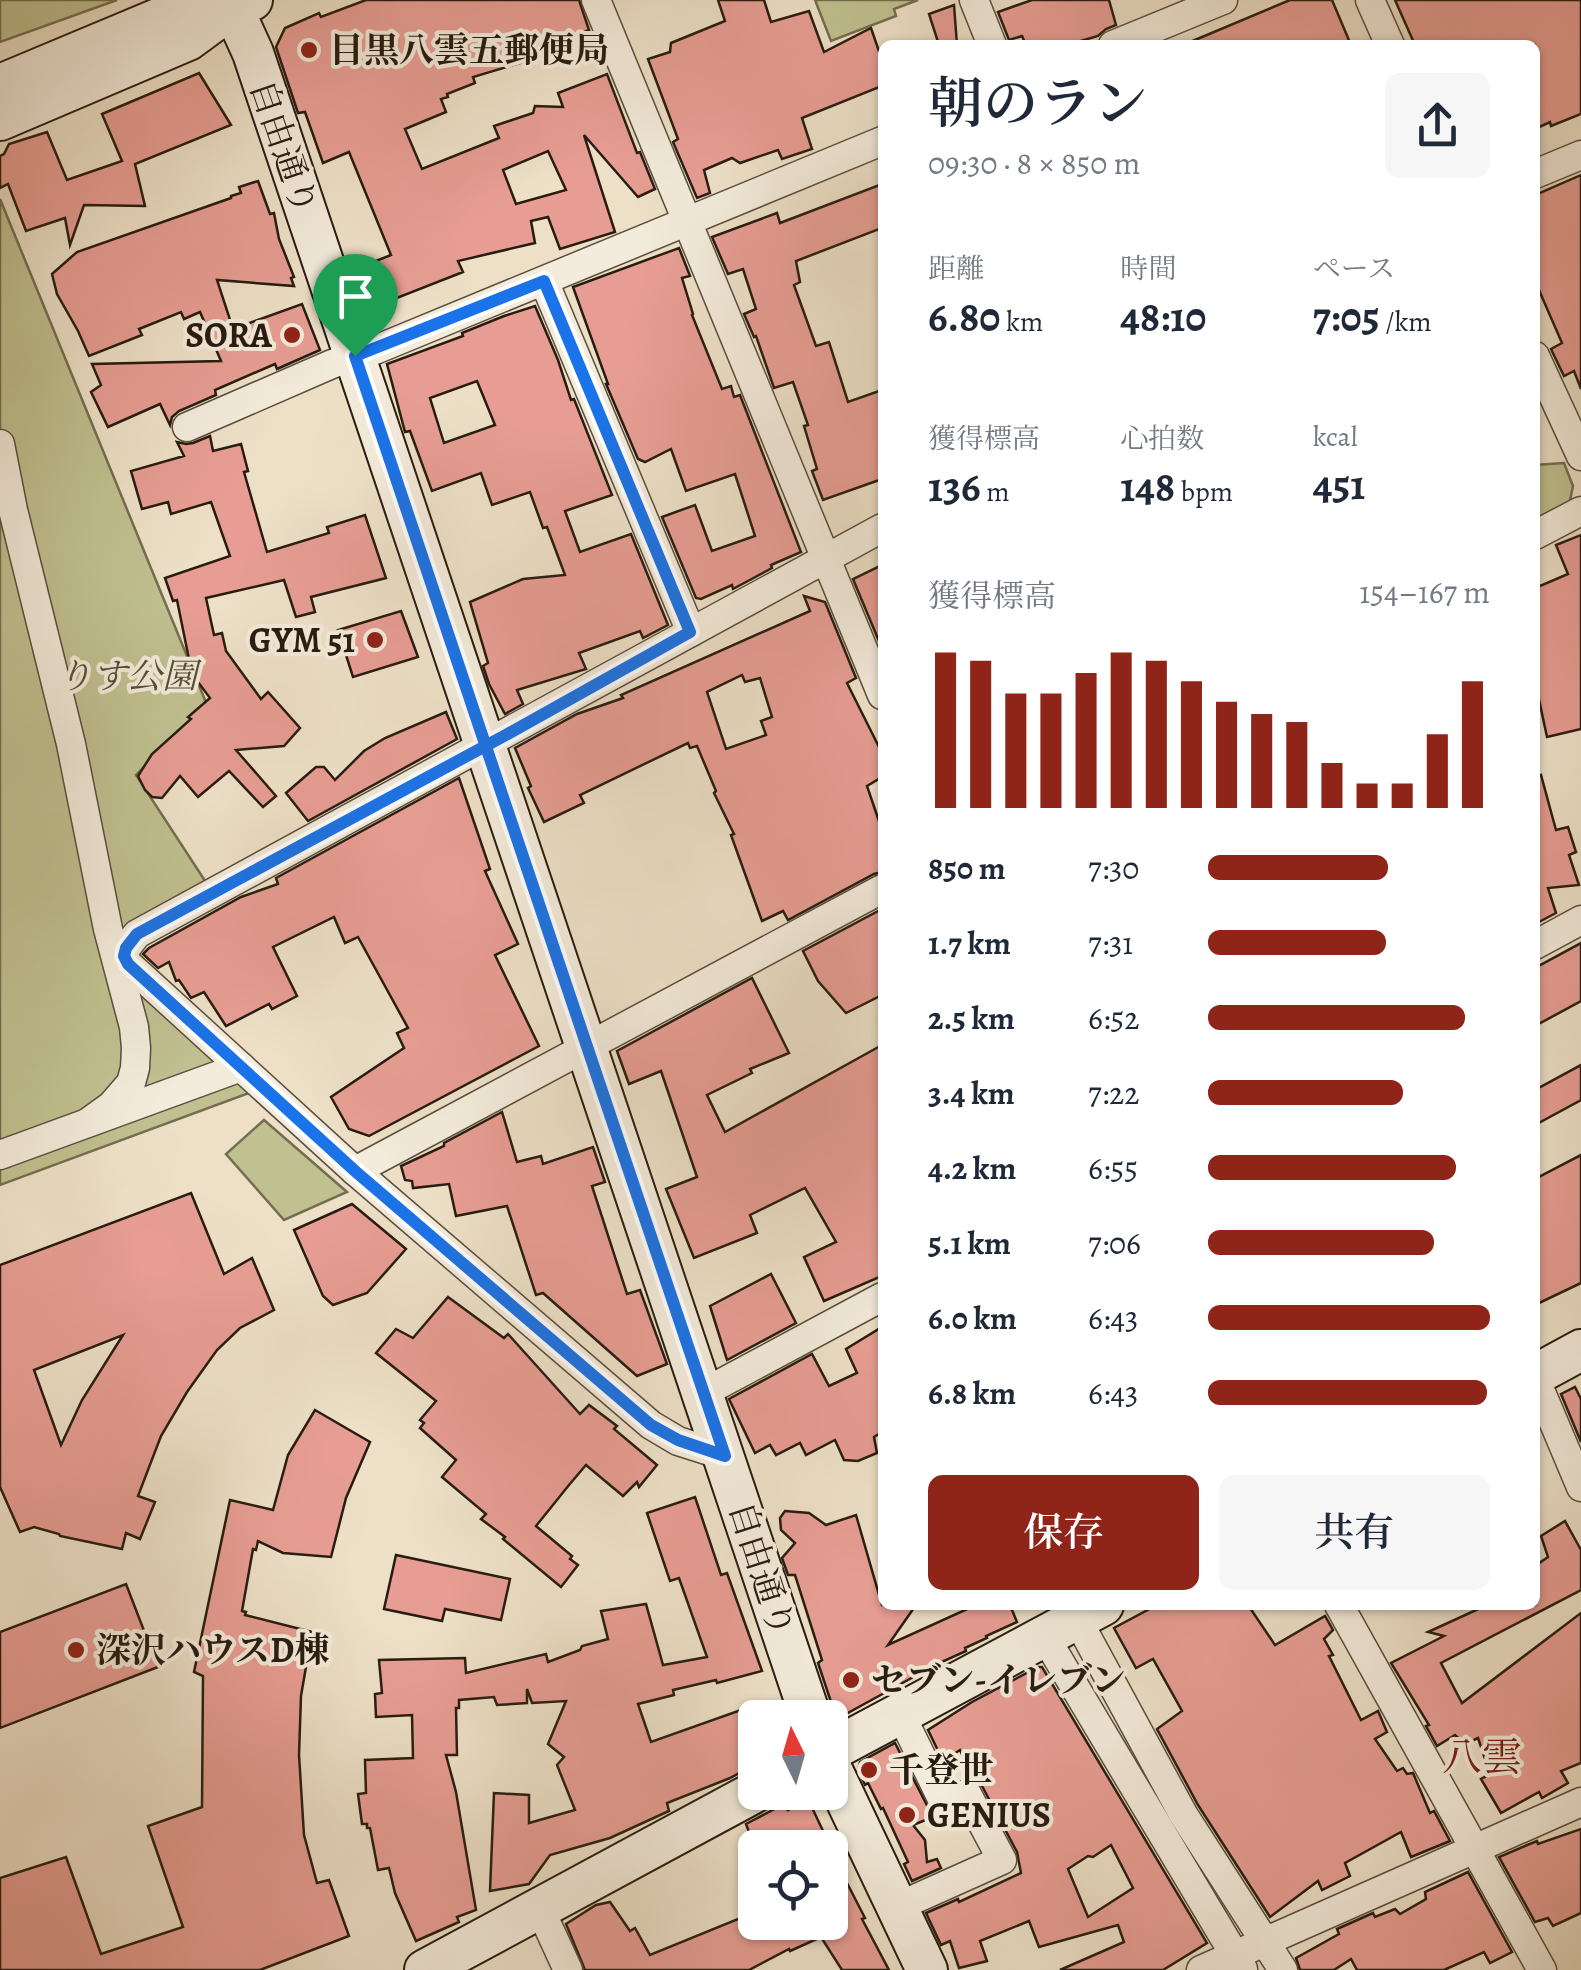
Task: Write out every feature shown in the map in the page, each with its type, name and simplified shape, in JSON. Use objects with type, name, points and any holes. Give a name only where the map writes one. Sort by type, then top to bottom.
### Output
[{"type":"main road","points":[[0,84],[176,12],[238,2]]},
{"type":"main road","points":[[0,120],[188,40],[238,2]]},
{"type":"main road","name":"自由通り","points":[[238,2],[805,1700]]},
{"type":"main road","points":[[1540,1374],[1581,1350]]},
{"type":"main road","points":[[848,1741],[1075,1620]]},
{"type":"main road","points":[[425,1970],[738,1801]]},
{"type":"main road","points":[[848,1804],[927,1970]]},
{"type":"street","points":[[596,0],[878,685]]},
{"type":"street","points":[[974,0],[990,40]]},
{"type":"street","points":[[1126,40],[1223,0]]},
{"type":"street","points":[[1370,0],[1388,40]]},
{"type":"street","points":[[187,427],[878,143]]},
{"type":"street","points":[[1540,172],[1581,155]]},
{"type":"street","points":[[544,281],[690,632]]},
{"type":"street","points":[[1540,367],[1581,456]]},
{"type":"street","points":[[0,444],[134,1028],[135,1068],[131,1083],[112,1105],[86,1123]]},
{"type":"street","points":[[1540,532],[1581,511]]},
{"type":"street","points":[[725,1456],[678,1440],[651,1425],[355,1171],[128,964],[124,956],[137,934],[878,530]]},
{"type":"street","points":[[355,1171],[878,892]]},
{"type":"street","points":[[1540,942],[1581,920]]},
{"type":"street","points":[[0,1155],[234,1061]]},
{"type":"street","points":[[703,1393],[878,1299]]},
{"type":"street","points":[[1540,1389],[1581,1487]]},
{"type":"street","points":[[1342,1610],[1542,1970]]},
{"type":"street","points":[[1075,1620],[1183,1814],[1282,1970]]},
{"type":"street","points":[[1075,1620],[1239,1962]]},
{"type":"street","points":[[897,1907],[1002,1860],[967,1794],[945,1805],[900,1714]]},
{"type":"street","points":[[1200,1970],[1239,1962],[1265,1942],[1581,1802]]},
{"type":"street","points":[[540,1909],[568,1970]]},
{"type":"green space","points":[[0,0],[117,0],[0,42]]},
{"type":"green space","points":[[815,0],[918,0],[894,9],[896,16],[831,41]]},
{"type":"green space","name":"りす公園","points":[[0,199],[207,705],[136,775],[209,887],[117,951],[257,1090],[0,1185]]},
{"type":"green space","points":[[1564,463],[1573,486],[1569,505],[1540,520],[1540,465]]},
{"type":"green space","points":[[264,1120],[347,1192],[284,1220],[226,1154]]},
{"type":"building","points":[[366,0],[579,0],[589,30],[525,54],[527,61],[473,77],[475,83],[441,99],[446,112],[405,129],[422,169],[499,138],[494,126],[533,113],[535,106],[563,107],[558,93],[607,74],[655,189],[638,197],[584,135],[615,232],[560,249],[548,217],[531,221],[535,243],[458,261],[463,272],[374,307],[358,268],[391,255],[349,152],[323,163],[305,112],[298,113],[276,47],[285,28],[319,13],[321,17]],"holes":[[[548,151],[566,190],[516,204],[503,170]]]},
{"type":"building","points":[[718,0],[764,0],[771,22],[809,11],[824,52],[871,28],[878,48],[878,88],[802,118],[812,149],[782,159],[778,150],[740,163],[732,158],[704,170],[710,193],[697,198],[673,142],[678,139],[648,59],[670,52],[671,43],[725,21]]},
{"type":"building","points":[[1032,0],[1109,0],[1116,25],[1084,40],[1024,40],[1022,36],[1009,40],[998,12]]},
{"type":"building","points":[[1290,0],[1332,0],[1349,40],[1195,40]]},
{"type":"building","points":[[1395,0],[1581,0],[1581,114],[1540,127],[1540,40],[1413,40]]},
{"type":"building","points":[[954,5],[957,40],[937,40],[929,14]]},
{"type":"building","points":[[199,73],[231,125],[135,164],[145,206],[84,205],[70,245],[65,218],[26,231],[8,184],[0,188],[0,156],[9,144],[47,132],[67,180],[122,161],[102,114]]},
{"type":"building","points":[[1581,175],[1581,389],[1574,371],[1564,376],[1551,349],[1562,343],[1540,292],[1540,193]]},
{"type":"building","points":[[258,181],[270,214],[274,213],[294,286],[217,280],[233,329],[302,304],[320,350],[215,390],[216,395],[179,411],[170,425],[160,404],[108,427],[91,392],[101,385],[92,364],[221,361],[200,312],[184,319],[181,312],[139,329],[142,335],[89,356],[57,294],[52,274],[77,252],[231,198],[241,193],[239,187]]},
{"type":"building","points":[[878,186],[878,230],[796,261],[800,282],[794,285],[816,346],[829,342],[848,402],[878,391],[878,480],[823,500],[812,471],[817,469],[804,426],[808,425],[793,382],[774,388],[744,314],[756,309],[743,269],[728,274],[712,237],[777,213],[780,223]]},
{"type":"building","points":[[679,248],[690,276],[682,278],[692,315],[722,389],[731,386],[734,397],[740,395],[801,552],[733,589],[732,585],[701,599],[696,598],[662,517],[695,505],[712,551],[755,536],[735,474],[686,491],[671,449],[645,462],[638,459],[606,384],[573,287]]},
{"type":"building","points":[[535,306],[612,495],[565,511],[580,552],[631,534],[668,625],[643,638],[640,631],[579,653],[586,669],[517,690],[523,704],[505,714],[483,666],[488,663],[470,602],[523,579],[565,575],[530,492],[492,505],[481,473],[432,491],[410,431],[405,432],[387,364]],"holes":[[[477,381],[495,425],[444,443],[430,398]]]},
{"type":"building","points":[[210,436],[213,451],[241,444],[248,471],[244,472],[267,552],[329,533],[327,527],[365,515],[386,578],[311,597],[315,612],[296,617],[284,580],[206,598],[214,635],[222,633],[226,651],[261,699],[268,692],[300,728],[284,746],[236,750],[276,796],[263,807],[229,771],[198,797],[180,776],[162,798],[152,797],[138,776],[152,754],[210,698],[192,674],[177,600],[173,601],[165,578],[230,556],[211,502],[171,514],[168,502],[142,509],[131,471],[184,456],[177,442],[193,443]]},
{"type":"building","points":[[1581,535],[1581,729],[1547,737],[1540,704],[1540,586],[1568,574],[1556,545]]},
{"type":"building","points":[[878,567],[878,639],[853,579]]},
{"type":"building","points":[[804,596],[825,602],[856,678],[847,683],[878,745],[878,779],[867,786],[878,818],[878,873],[788,920],[783,911],[762,921],[731,835],[734,834],[697,746],[690,748],[688,743],[580,795],[584,803],[544,822],[515,748],[577,714],[623,698],[621,695],[810,611]],"holes":[[[742,675],[745,682],[760,678],[772,717],[761,721],[766,735],[726,749],[707,692]]]},
{"type":"building","points":[[401,611],[418,657],[353,677],[338,630]]},
{"type":"building","points":[[446,712],[457,739],[308,821],[286,793],[316,767],[324,767],[335,780],[364,751],[385,738]]},
{"type":"building","points":[[1540,775],[1556,830],[1568,827],[1576,852],[1569,855],[1579,885],[1548,888],[1556,913],[1540,921]]},
{"type":"building","points":[[459,778],[490,869],[485,871],[518,944],[495,955],[539,1046],[369,1136],[349,1129],[331,1097],[404,1048],[397,1033],[408,1028],[358,937],[345,943],[334,917],[273,947],[297,996],[272,1009],[269,1004],[226,1026],[204,992],[191,998],[176,981],[169,962],[158,968],[143,954],[241,897],[278,884],[276,878]]},
{"type":"building","points":[[878,911],[878,997],[846,1013],[818,981],[803,951]]},
{"type":"building","points":[[1581,943],[1581,1001],[1540,1023],[1540,965]]},
{"type":"building","points":[[752,978],[789,1053],[750,1069],[752,1073],[707,1095],[725,1132],[878,1047],[878,1278],[824,1301],[804,1257],[836,1242],[805,1188],[750,1215],[757,1233],[694,1258],[666,1189],[697,1177],[661,1071],[629,1084],[617,1051]]},
{"type":"building","points":[[1581,1065],[1581,1100],[1540,1122],[1540,1087]]},
{"type":"building","points":[[502,1112],[517,1162],[541,1156],[543,1164],[593,1147],[605,1182],[592,1186],[627,1294],[640,1290],[667,1364],[637,1376],[543,1293],[536,1295],[507,1206],[456,1216],[449,1184],[413,1188],[412,1181],[405,1180],[401,1166]]},
{"type":"building","points":[[1581,1155],[1581,1283],[1540,1303],[1540,1176]]},
{"type":"building","points":[[191,1193],[224,1274],[252,1258],[274,1310],[240,1328],[217,1350],[187,1392],[161,1436],[138,1496],[155,1502],[140,1539],[126,1533],[122,1549],[34,1527],[20,1532],[0,1487],[0,1265]],"holes":[[[123,1335],[82,1400],[61,1445],[34,1370]]]},
{"type":"building","points":[[352,1204],[406,1249],[367,1293],[333,1305],[323,1296],[294,1230]]},
{"type":"building","points":[[771,1274],[796,1323],[727,1360],[710,1306]]},
{"type":"building","points":[[448,1297],[504,1338],[508,1334],[580,1414],[589,1405],[657,1465],[639,1487],[637,1482],[623,1496],[586,1465],[536,1526],[578,1565],[561,1587],[481,1519],[486,1514],[442,1477],[456,1460],[420,1428],[424,1423],[420,1420],[436,1401],[376,1353],[396,1329],[413,1338]]},
{"type":"building","points":[[878,1329],[878,1434],[874,1437],[877,1453],[858,1461],[844,1460],[835,1440],[806,1455],[800,1443],[776,1455],[770,1445],[755,1453],[729,1399],[812,1354],[829,1386],[857,1373],[846,1349]]},
{"type":"building","points":[[1575,1387],[1581,1399],[1581,1442],[1561,1394]]},
{"type":"building","points":[[315,1410],[370,1442],[346,1498],[331,1557],[283,1553],[258,1541],[256,1550],[253,1549],[242,1611],[312,1632],[301,1696],[299,1755],[304,1835],[317,1883],[329,1880],[349,1936],[260,1970],[0,1970],[0,1878],[66,1857],[101,1954],[183,1927],[148,1826],[202,1807],[203,1676],[194,1672],[230,1500],[273,1510],[288,1455]]},
{"type":"building","points":[[695,1497],[721,1575],[727,1573],[762,1671],[673,1690],[674,1695],[638,1704],[651,1742],[738,1711],[738,1774],[667,1803],[669,1811],[610,1838],[550,1855],[529,1884],[490,1891],[494,1793],[529,1795],[529,1823],[575,1810],[557,1765],[564,1757],[548,1744],[566,1701],[532,1703],[527,1689],[527,1703],[497,1705],[494,1697],[459,1700],[457,1755],[446,1755],[476,1910],[416,1941],[395,1893],[389,1868],[378,1870],[370,1828],[362,1824],[358,1794],[366,1793],[365,1760],[413,1758],[412,1715],[376,1717],[375,1694],[382,1693],[379,1660],[465,1658],[466,1673],[546,1654],[548,1662],[608,1639],[601,1611],[646,1604],[663,1665],[707,1657],[679,1578],[670,1581],[647,1513]]},
{"type":"building","points":[[785,1511],[809,1513],[826,1525],[856,1515],[878,1591],[878,1610],[912,1610],[888,1645],[965,1610],[1012,1610],[1017,1622],[848,1713],[848,1700],[830,1700],[795,1575],[788,1575],[782,1558],[795,1543],[781,1530],[780,1518]]},
{"type":"building","points":[[1565,1521],[1581,1550],[1581,1590],[1441,1663],[1462,1703],[1581,1613],[1581,1763],[1561,1771],[1568,1783],[1542,1798],[1539,1792],[1501,1813],[1481,1779],[1490,1774],[1478,1738],[1465,1744],[1455,1735],[1437,1746],[1426,1726],[1429,1725],[1391,1663],[1444,1636],[1428,1632],[1476,1610],[1540,1610],[1540,1563],[1548,1557],[1541,1536]]},
{"type":"building","points":[[396,1555],[510,1579],[501,1620],[445,1609],[442,1621],[384,1609]]},
{"type":"building","name":"深沢ハウスD棟","points":[[126,1584],[158,1667],[0,1728],[0,1632]]},
{"type":"building","points":[[1148,1610],[1251,1610],[1275,1645],[1325,1616],[1333,1630],[1324,1639],[1333,1655],[1329,1656],[1361,1720],[1378,1711],[1387,1732],[1375,1739],[1397,1771],[1403,1768],[1407,1774],[1413,1773],[1430,1813],[1434,1811],[1450,1841],[1411,1857],[1401,1832],[1345,1863],[1350,1876],[1322,1890],[1318,1881],[1270,1917],[1198,1805],[1157,1729],[1182,1711],[1153,1659],[1136,1668],[1114,1628]]},
{"type":"building","points":[[1042,1667],[1207,1943],[1163,1970],[1060,1970],[1124,1942],[1118,1925],[1039,1947],[1029,1921],[980,1941],[987,1961],[959,1968],[950,1941],[941,1945],[926,1913],[1021,1873],[1017,1852],[960,1750],[943,1761],[928,1730],[972,1702]],"holes":[[[1111,1845],[1133,1888],[1088,1917],[1068,1869]]]},
{"type":"building","points":[[895,1743],[933,1817],[913,1825],[925,1840],[927,1862],[937,1859],[941,1868],[912,1881],[904,1864],[908,1862],[883,1808],[858,1770],[860,1762]]},
{"type":"building","points":[[773,1810],[813,1810],[823,1830],[748,1830],[746,1824]]},
{"type":"building","points":[[1581,1829],[1581,1913],[1553,1926],[1548,1918],[1535,1922],[1499,1857]]},
{"type":"building","points":[[1468,1872],[1512,1952],[1490,1963],[1484,1952],[1444,1970],[1357,1970],[1351,1959],[1334,1970],[1300,1970],[1296,1958],[1339,1934],[1337,1929],[1373,1913],[1375,1917],[1395,1909],[1400,1914],[1426,1899],[1425,1892]]},
{"type":"building","points":[[848,1885],[889,1970],[842,1970],[823,1940],[848,1940]]},
{"type":"building","points":[[610,1902],[630,1931],[635,1928],[650,1955],[738,1919],[738,1940],[814,1940],[749,1970],[585,1970],[566,1924],[596,1905]]},
{"type":"place","name":"目黒八雲五郵便局","points":[[309,50]]},
{"type":"place","name":"SORA","points":[[292,335]]},
{"type":"place","name":"GYM 51","points":[[375,640]]},
{"type":"place","name":"深沢ハウスD棟","points":[[76,1650]]},
{"type":"place","name":"セブン-イレブン","points":[[851,1680]]},
{"type":"place","name":"千登世","points":[[869,1770]]},
{"type":"place","name":"GENIUS","points":[[907,1815]]},
{"type":"district","name":"八雲","points":[[1482,1757]]},
{"type":"route","points":[[355,356],[478,723],[486,746],[518,840],[625,1162],[725,1456],[678,1440],[651,1425],[344,1161],[128,964],[124,956],[137,934],[486,746],[690,632],[544,281],[355,356]]}]
